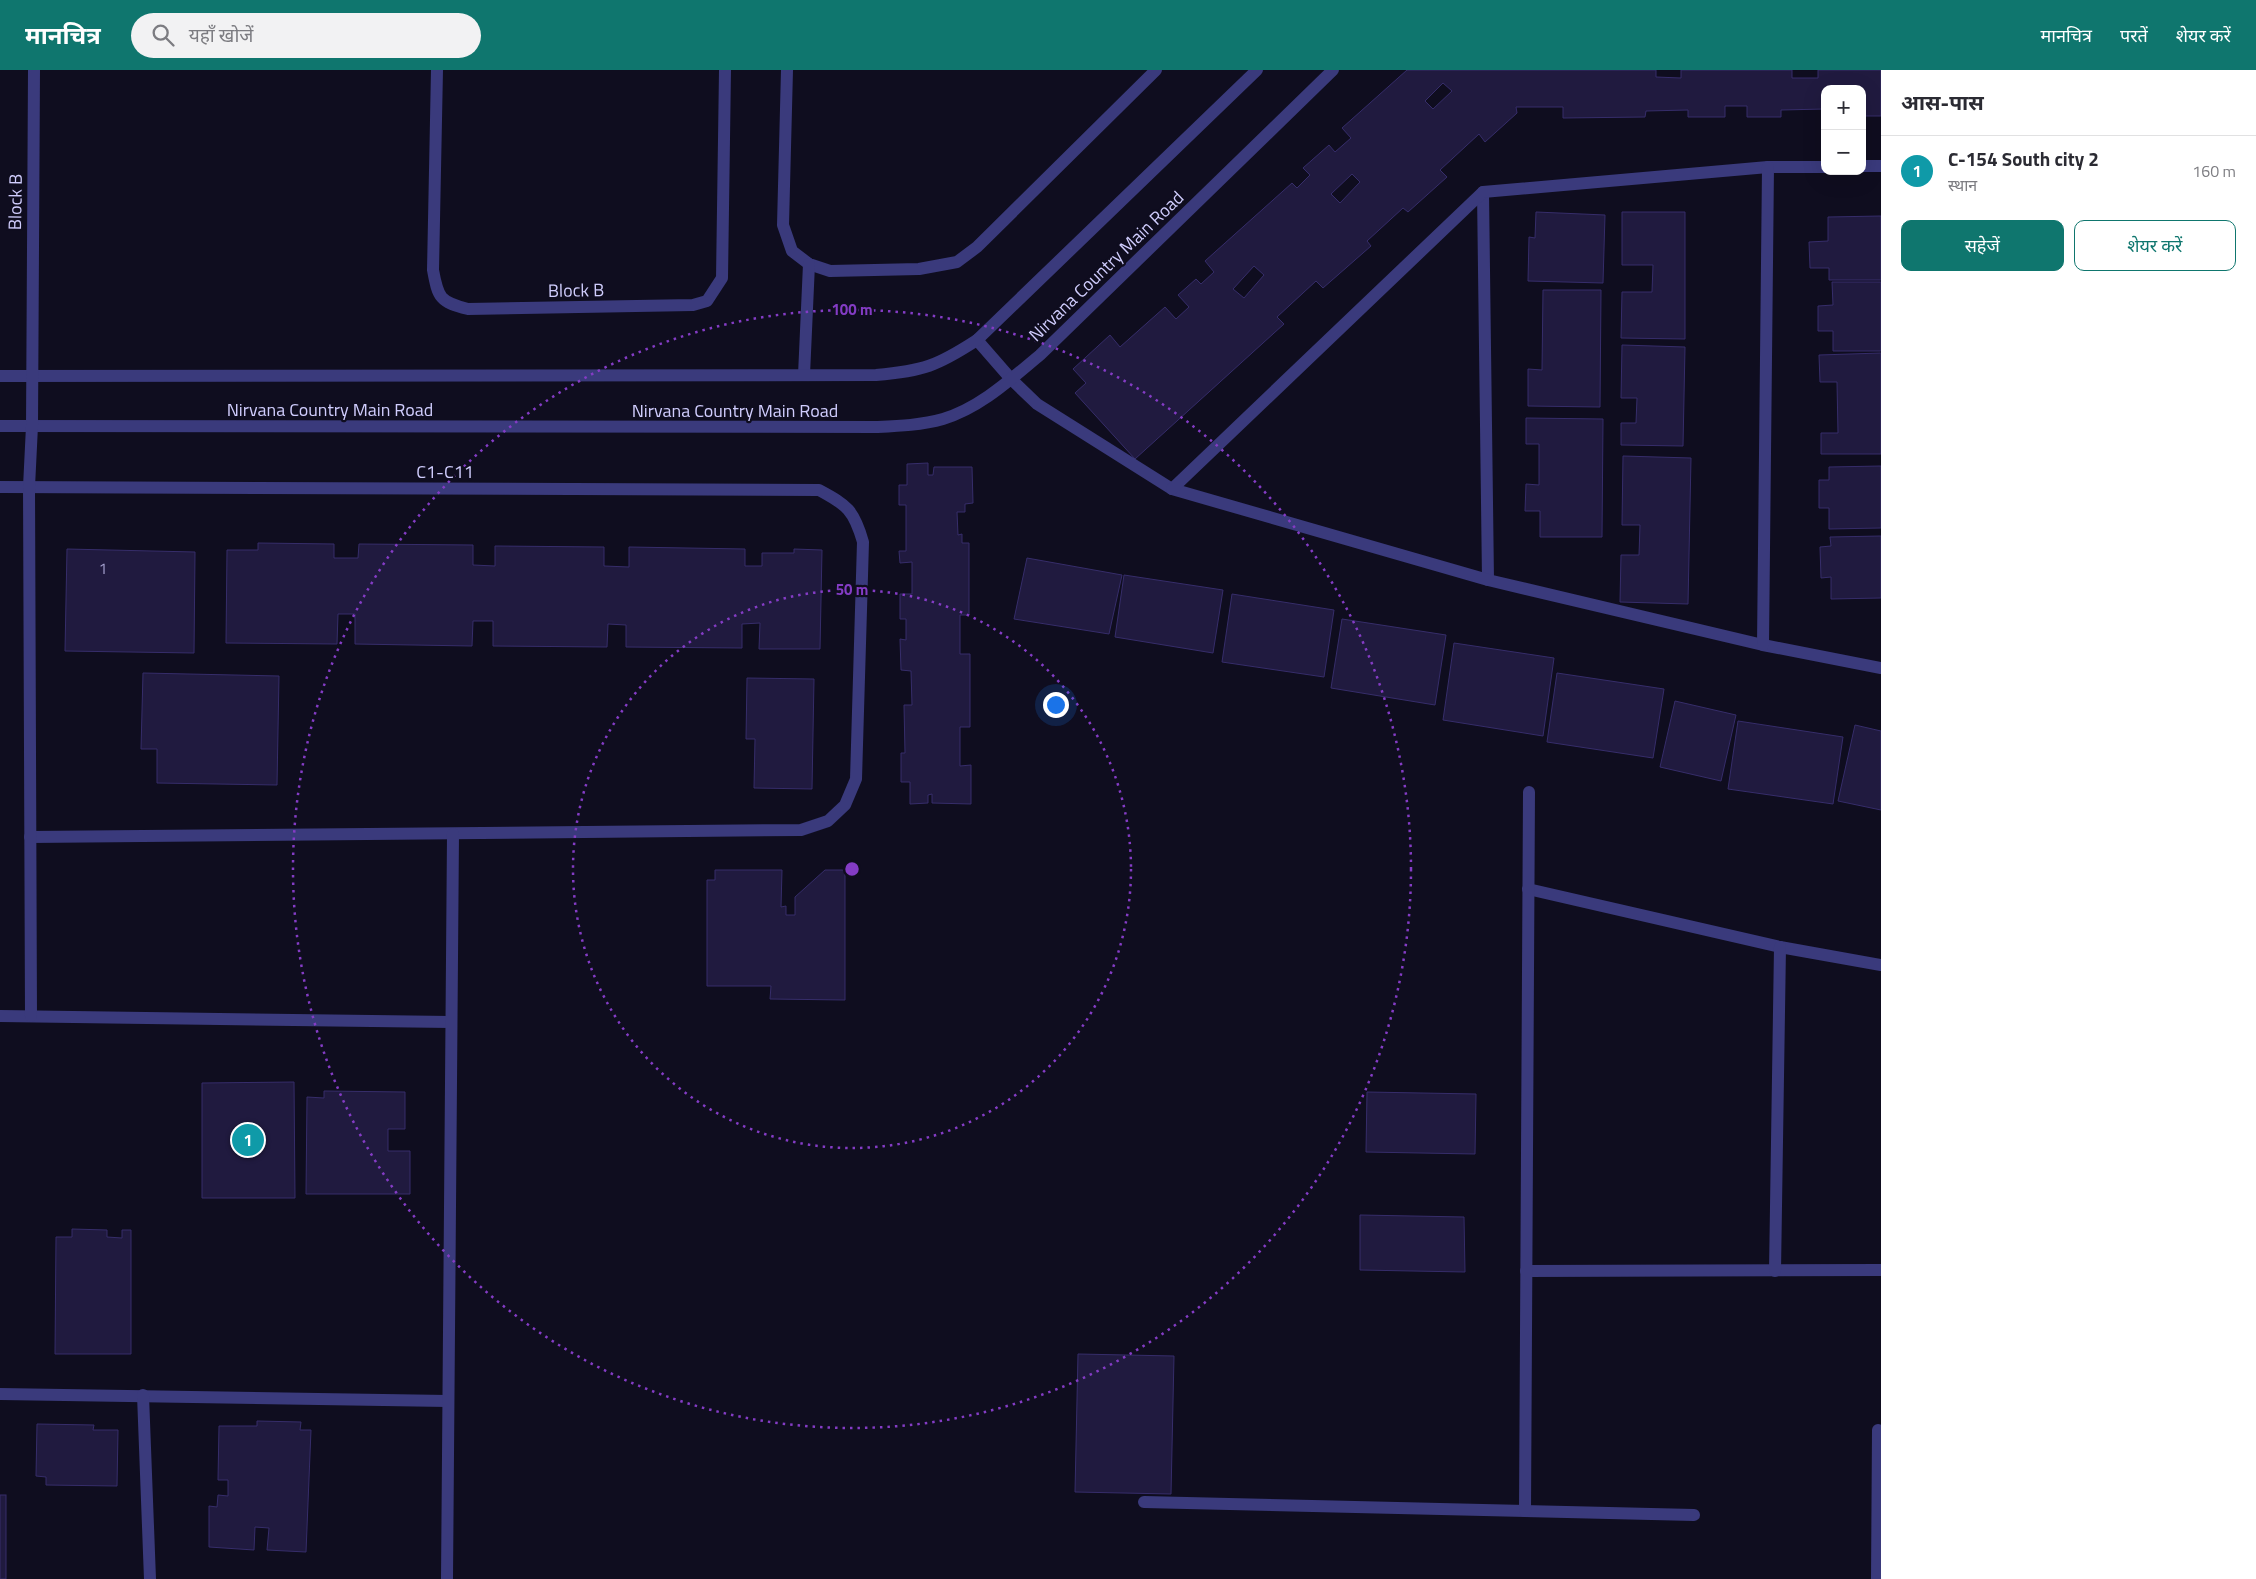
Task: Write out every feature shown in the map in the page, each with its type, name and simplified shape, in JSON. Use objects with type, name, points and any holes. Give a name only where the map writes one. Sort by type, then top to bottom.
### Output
[{"type":"street","name":"Block B","points":[[31,1016],[29,487],[32,426],[34,70]]},
{"type":"street","name":"Block B","points":[[437,70],[433,270],[437,291],[449,304],[468,309],[693,305],[707,301],[722,278],[725,70]]},
{"type":"street","points":[[787,70],[783,225],[792,250],[809,264],[830,271],[919,270],[958,262],[977,247],[1156,70]]},
{"type":"street","name":"Nirvana Country Main Road","points":[[0,376],[876,375],[928,368],[947,360],[977,340],[1258,70]]},
{"type":"street","name":"Nirvana Country Main Road","points":[[0,426],[877,427],[909,425],[944,418],[972,407],[1011,380],[1040,355],[1333,70]]},
{"type":"street","points":[[1866,166],[1881,166]]},
{"type":"street","points":[[1172,489],[1483,192],[1768,167],[1821,167]]},
{"type":"street","points":[[1763,645],[1768,167]]},
{"type":"street","points":[[1483,192],[1488,580]]},
{"type":"street","points":[[804,375],[809,264]]},
{"type":"street","points":[[977,340],[1011,380],[1036,404],[1172,489],[1488,580],[1763,645],[1881,668]]},
{"type":"street","name":"C1-C11","points":[[0,487],[819,490],[844,504],[858,522],[863,542],[856,779],[844,805],[828,822],[801,830],[30,837]]},
{"type":"street","points":[[1525,1511],[1529,792]]},
{"type":"street","points":[[447,1579],[453,834]]},
{"type":"street","points":[[1528,889],[1780,947],[1881,965]]},
{"type":"street","points":[[1775,1271],[1780,947]]},
{"type":"street","points":[[0,1016],[452,1022]]},
{"type":"street","points":[[1526,1271],[1881,1270]]},
{"type":"street","points":[[0,1394],[448,1401]]},
{"type":"street","points":[[143,1395],[150,1579]]},
{"type":"street","points":[[1878,1430],[1878,1579]]},
{"type":"street","points":[[1144,1502],[1694,1515]]},
{"type":"building","points":[[1407,70],[1656,70],[1656,77],[1681,78],[1681,70],[1792,70],[1792,78],[1818,78],[1818,70],[1881,70],[1881,116],[1866,116],[1866,85],[1821,85],[1821,109],[1781,110],[1781,117],[1747,117],[1747,106],[1725,106],[1725,117],[1688,117],[1688,110],[1646,111],[1645,117],[1563,118],[1563,107],[1516,107],[1517,113],[1485,142],[1479,134],[1440,170],[1447,177],[1408,212],[1403,208],[1367,241],[1371,246],[1323,288],[1316,281],[1277,317],[1284,324],[1135,459],[1075,393],[1086,383],[1073,369],[1110,335],[1120,347],[1165,307],[1176,319],[1189,307],[1178,295],[1196,279],[1201,284],[1214,272],[1205,261],[1292,183],[1297,188],[1310,175],[1303,168],[1329,145],[1335,152],[1351,138],[1342,128]],"holes":[[[1443,83],[1452,91],[1433,109],[1425,101]],[[1352,174],[1360,182],[1340,203],[1331,194]],[[1254,266],[1264,275],[1244,298],[1233,289]]]},
{"type":"building","points":[[1536,212],[1605,215],[1603,283],[1528,281],[1529,237],[1535,238]]},
{"type":"building","points":[[1622,212],[1685,212],[1685,339],[1621,338],[1622,292],[1652,292],[1653,265],[1622,265]]},
{"type":"building","points":[[1881,216],[1881,280],[1829,280],[1829,268],[1810,268],[1809,242],[1828,241],[1828,217]]},
{"type":"building","points":[[1832,282],[1881,282],[1881,351],[1833,351],[1833,331],[1818,331],[1818,306],[1833,305]]},
{"type":"building","points":[[1543,290],[1601,290],[1600,407],[1528,406],[1528,369],[1542,370]]},
{"type":"building","points":[[1622,345],[1685,347],[1683,446],[1621,445],[1621,423],[1636,423],[1637,398],[1621,398]]},
{"type":"building","points":[[1881,353],[1881,454],[1821,454],[1821,433],[1838,433],[1837,382],[1820,382],[1819,355]]},
{"type":"building","points":[[1526,418],[1603,419],[1602,537],[1540,537],[1540,511],[1525,511],[1526,484],[1539,485],[1539,444],[1526,444]]},
{"type":"building","points":[[1623,456],[1691,458],[1688,604],[1620,602],[1621,555],[1639,555],[1640,525],[1622,525]]},
{"type":"building","points":[[928,463],[928,475],[933,475],[934,467],[972,467],[973,503],[965,504],[965,512],[957,512],[958,535],[962,534],[962,543],[969,543],[969,615],[960,615],[960,654],[970,654],[970,727],[960,727],[960,766],[971,765],[971,804],[932,803],[932,794],[928,795],[928,803],[910,804],[910,782],[901,782],[901,753],[905,753],[904,705],[912,705],[911,671],[901,670],[900,639],[906,640],[906,619],[900,619],[900,594],[912,594],[912,562],[900,563],[899,551],[906,551],[906,505],[899,505],[899,485],[907,485],[907,464]]},
{"type":"building","points":[[1881,466],[1881,528],[1829,529],[1829,508],[1819,508],[1819,480],[1829,480],[1829,467]]},
{"type":"building","points":[[1881,536],[1881,598],[1831,599],[1831,577],[1821,578],[1820,547],[1831,546],[1830,537]]},
{"type":"building","points":[[258,543],[334,544],[334,558],[358,558],[359,544],[473,545],[473,565],[495,566],[495,546],[604,547],[604,566],[629,567],[629,547],[745,549],[745,566],[762,566],[762,553],[794,553],[794,549],[822,550],[820,649],[759,649],[760,623],[742,624],[742,648],[626,647],[626,625],[608,624],[607,647],[493,646],[493,621],[473,621],[472,646],[355,644],[355,614],[338,614],[337,644],[226,643],[227,550],[258,550]]},
{"type":"building","points":[[67,549],[195,552],[194,653],[65,651]]},
{"type":"building","points":[[1027,558],[1122,575],[1109,634],[1014,619]]},
{"type":"building","points":[[1124,575],[1223,590],[1213,653],[1115,637]]},
{"type":"building","points":[[1232,594],[1334,610],[1324,677],[1222,662]]},
{"type":"building","points":[[1342,619],[1446,635],[1435,705],[1331,688]]},
{"type":"building","points":[[1454,643],[1554,658],[1543,736],[1443,720]]},
{"type":"building","points":[[143,673],[279,676],[277,785],[157,783],[157,749],[141,749]]},
{"type":"building","points":[[1557,673],[1664,689],[1653,758],[1547,742]]},
{"type":"building","points":[[747,678],[814,679],[812,789],[754,788],[755,739],[746,739]]},
{"type":"building","points":[[1675,701],[1736,715],[1721,781],[1660,767]]},
{"type":"building","points":[[1738,721],[1843,737],[1833,804],[1728,789]]},
{"type":"building","points":[[1855,725],[1881,731],[1881,810],[1838,801]]},
{"type":"building","points":[[715,870],[782,870],[781,907],[786,906],[786,915],[795,915],[795,897],[825,870],[845,870],[845,1000],[770,999],[771,986],[707,986],[707,880],[715,880]]},
{"type":"building","points":[[294,1082],[295,1198],[202,1198],[202,1083]]},
{"type":"building","points":[[324,1091],[405,1092],[405,1129],[388,1129],[388,1151],[410,1151],[410,1194],[306,1194],[307,1097],[324,1098]]},
{"type":"building","points":[[1367,1092],[1476,1094],[1475,1154],[1366,1152]]},
{"type":"building","points":[[1360,1215],[1464,1217],[1465,1272],[1360,1270]]},
{"type":"building","points":[[72,1229],[107,1230],[107,1237],[122,1238],[122,1230],[131,1230],[131,1354],[55,1354],[56,1237],[72,1237]]},
{"type":"building","points":[[1078,1354],[1174,1356],[1171,1494],[1075,1492]]},
{"type":"building","points":[[257,1421],[301,1422],[300,1430],[311,1430],[306,1552],[267,1550],[269,1528],[255,1527],[254,1550],[209,1547],[209,1506],[217,1507],[218,1495],[228,1496],[228,1480],[218,1480],[219,1426],[257,1426]]},
{"type":"building","points":[[37,1424],[94,1425],[93,1430],[118,1430],[117,1486],[46,1485],[46,1477],[36,1476]]},
{"type":"building","points":[[0,1495],[6,1495],[6,1579],[0,1579]]},
{"type":"place","name":"C-154 South city 2","points":[[248,1140]]}]
